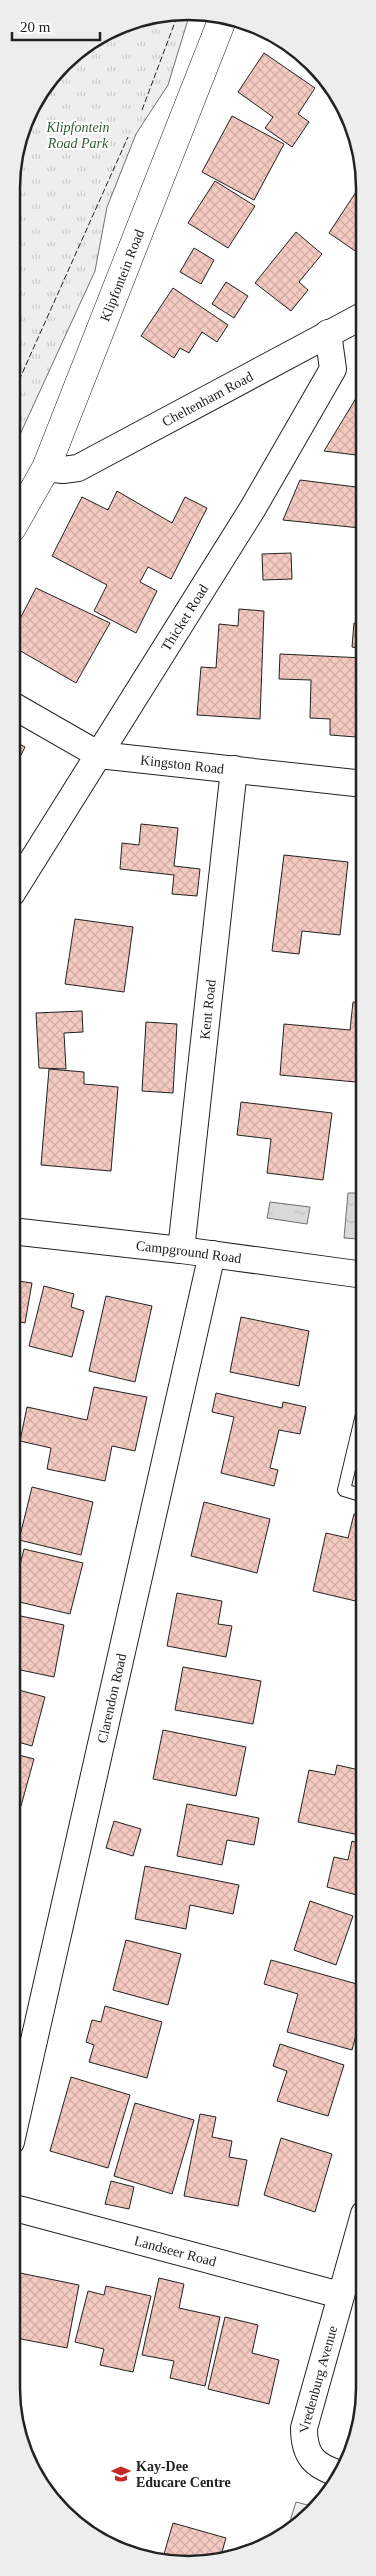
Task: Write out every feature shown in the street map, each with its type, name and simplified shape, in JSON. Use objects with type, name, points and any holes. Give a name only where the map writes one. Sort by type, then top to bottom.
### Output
[{"type":"main road","name":"Klipfontein Road","points":[[20,514],[46,468],[221,23]]},
{"type":"street","name":"Cheltenham Road","points":[[46,468],[63,470],[78,468],[356,319]]},
{"type":"street","name":"Thicket Road","points":[[20,881],[253,508],[333,369],[328,333]]},
{"type":"street","name":"Kingston Road","points":[[20,710],[99,755],[356,783]]},
{"type":"street","name":"Kent Road","points":[[181,1250],[234,770]]},
{"type":"street","name":"Campground Road","points":[[20,1231],[181,1250],[356,1274]]},
{"type":"street","name":"Clarendon Road","points":[[20,2102],[212,1254]]},
{"type":"street","name":"Landseer Road","points":[[20,2209],[340,2295]]},
{"type":"street","name":"Vredenburg Avenue","points":[[333,2472],[326,2470],[312,2459],[304,2444],[304,2428],[356,2241]]},
{"type":"lane","points":[[356,1440],[344,1490],[356,1494]]},
{"type":"green space","name":"Klipfontein Road Park","points":[[188,20],[168,85],[136,134],[107,207],[95,271],[20,435],[20,177],[23,155],[37,114],[55,86],[69,69],[95,48],[114,37],[134,29],[166,21]]},
{"type":"green space","points":[[296,2502],[308,2505],[299,2514],[290,2521]]},
{"type":"water","points":[[348,1193],[356,1193],[356,1239],[344,1238]]},
{"type":"water","points":[[270,1202],[310,1207],[307,1224],[267,1218]]},
{"type":"building","points":[[264,53],[315,88],[298,114],[309,122],[292,147],[265,128],[273,117],[238,92]]},
{"type":"building","points":[[232,116],[284,144],[254,200],[202,172]]},
{"type":"building","points":[[215,181],[255,206],[228,248],[188,223]]},
{"type":"building","points":[[356,192],[356,252],[329,233]]},
{"type":"building","points":[[296,232],[322,254],[299,282],[308,290],[291,311],[255,283]]},
{"type":"building","points":[[194,248],[214,260],[201,284],[180,272]]},
{"type":"building","points":[[226,282],[248,296],[234,318],[212,304]]},
{"type":"building","points":[[173,288],[228,325],[217,342],[202,332],[189,353],[180,348],[174,358],[141,336]]},
{"type":"building","points":[[356,398],[356,455],[324,451]]},
{"type":"building","points":[[300,480],[356,487],[356,528],[283,520]]},
{"type":"building","points":[[117,491],[172,523],[185,497],[207,508],[171,579],[148,567],[140,582],[157,591],[136,633],[94,611],[107,585],[52,556],[82,497],[108,510]]},
{"type":"building","points":[[291,553],[292,579],[263,580],[262,554]]},
{"type":"building","points":[[36,588],[110,623],[76,683],[20,651],[20,619]]},
{"type":"building","points":[[239,609],[264,611],[260,719],[197,715],[201,667],[216,668],[219,624],[238,626]]},
{"type":"building","points":[[354,623],[356,623],[356,648],[352,647]]},
{"type":"building","points":[[280,654],[356,658],[356,737],[330,735],[330,719],[310,718],[311,680],[279,679]]},
{"type":"building","points":[[20,744],[25,747],[20,757]]},
{"type":"building","points":[[141,824],[178,828],[174,866],[200,869],[197,896],[172,894],[174,875],[120,869],[122,843],[139,845]]},
{"type":"building","points":[[284,855],[348,862],[340,935],[302,931],[299,954],[272,951]]},
{"type":"building","points":[[75,919],[133,927],[124,992],[65,984]]},
{"type":"building","points":[[353,1002],[356,1002],[356,1082],[280,1075],[284,1024],[350,1030]]},
{"type":"building","points":[[82,1011],[83,1032],[64,1033],[66,1069],[39,1068],[36,1013]]},
{"type":"building","points":[[146,1022],[177,1024],[173,1093],[142,1091]]},
{"type":"building","points":[[49,1069],[84,1072],[84,1084],[118,1087],[111,1171],[41,1165]]},
{"type":"building","points":[[241,1102],[332,1113],[323,1180],[267,1173],[271,1139],[237,1135]]},
{"type":"building","points":[[20,1281],[32,1283],[25,1323],[20,1322]]},
{"type":"building","points":[[44,1286],[74,1294],[71,1307],[84,1311],[72,1357],[29,1346]]},
{"type":"building","points":[[106,1296],[152,1306],[135,1382],[89,1371]]},
{"type":"building","points":[[241,1317],[309,1331],[299,1386],[230,1372]]},
{"type":"building","points":[[94,1387],[147,1397],[135,1451],[112,1446],[105,1481],[47,1469],[51,1448],[20,1441],[27,1407],[87,1420]]},
{"type":"building","points":[[216,1393],[282,1408],[283,1402],[306,1407],[300,1434],[279,1430],[270,1468],[278,1470],[274,1486],[221,1473],[234,1417],[212,1412]]},
{"type":"building","points":[[32,1487],[93,1502],[81,1555],[20,1540]]},
{"type":"building","points":[[204,1502],[270,1519],[257,1573],[191,1556]]},
{"type":"building","points":[[354,1514],[356,1514],[356,1601],[313,1591],[326,1533],[348,1538]]},
{"type":"building","points":[[24,1549],[83,1563],[70,1614],[20,1602],[20,1565]]},
{"type":"building","points":[[177,1593],[222,1601],[218,1624],[232,1626],[226,1657],[167,1646]]},
{"type":"building","points":[[20,1616],[64,1625],[54,1677],[20,1670]]},
{"type":"building","points":[[183,1667],[261,1681],[253,1724],[175,1710]]},
{"type":"building","points":[[20,1690],[45,1697],[32,1746],[20,1743]]},
{"type":"building","points":[[163,1730],[246,1747],[236,1796],[153,1779]]},
{"type":"building","points":[[20,1755],[34,1759],[20,1806]]},
{"type":"building","points":[[337,1765],[356,1769],[356,1834],[298,1822],[309,1770],[335,1775]]},
{"type":"building","points":[[187,1804],[259,1818],[254,1845],[227,1840],[222,1865],[177,1856]]},
{"type":"building","points":[[114,1821],[141,1829],[133,1856],[106,1848]]},
{"type":"building","points":[[352,1841],[356,1842],[356,1895],[327,1887],[334,1857],[348,1860]]},
{"type":"building","points":[[145,1866],[239,1885],[233,1914],[190,1905],[186,1929],[135,1919]]},
{"type":"building","points":[[310,1901],[353,1916],[336,1965],[294,1950]]},
{"type":"building","points":[[126,1940],[181,1954],[168,2005],[113,1990]]},
{"type":"building","points":[[271,1960],[356,1984],[356,2035],[352,2050],[287,2032],[298,1994],[264,1984]]},
{"type":"building","points":[[105,2006],[162,2022],[147,2078],[89,2062],[94,2045],[86,2042],[92,2020],[101,2022]]},
{"type":"building","points":[[280,2044],[344,2065],[328,2116],[277,2101],[287,2071],[273,2066]]},
{"type":"building","points":[[71,2077],[130,2095],[108,2168],[50,2151]]},
{"type":"building","points":[[135,2103],[194,2120],[172,2194],[114,2176]]},
{"type":"building","points":[[200,2114],[216,2117],[212,2137],[232,2141],[229,2157],[247,2160],[238,2206],[184,2196]]},
{"type":"building","points":[[281,2138],[332,2154],[315,2212],[264,2195]]},
{"type":"building","points":[[111,2181],[134,2187],[129,2209],[105,2204]]},
{"type":"building","points":[[20,2273],[79,2285],[67,2348],[20,2339]]},
{"type":"building","points":[[159,2278],[184,2284],[179,2308],[220,2317],[205,2386],[170,2378],[174,2361],[142,2355]]},
{"type":"building","points":[[106,2286],[151,2296],[133,2372],[100,2365],[104,2349],[75,2342],[88,2291],[104,2295]]},
{"type":"building","points":[[225,2317],[258,2325],[252,2353],[279,2360],[269,2404],[208,2389]]},
{"type":"building","points":[[173,2523],[226,2538],[222,2552],[188,2556],[164,2555]]},
{"type":"fence","points":[[142,110],[176,21]]},
{"type":"fence","points":[[20,378],[128,137]]},
{"type":"place","name":"Kay-Dee Educare Centre","points":[[121,2474]]}]
